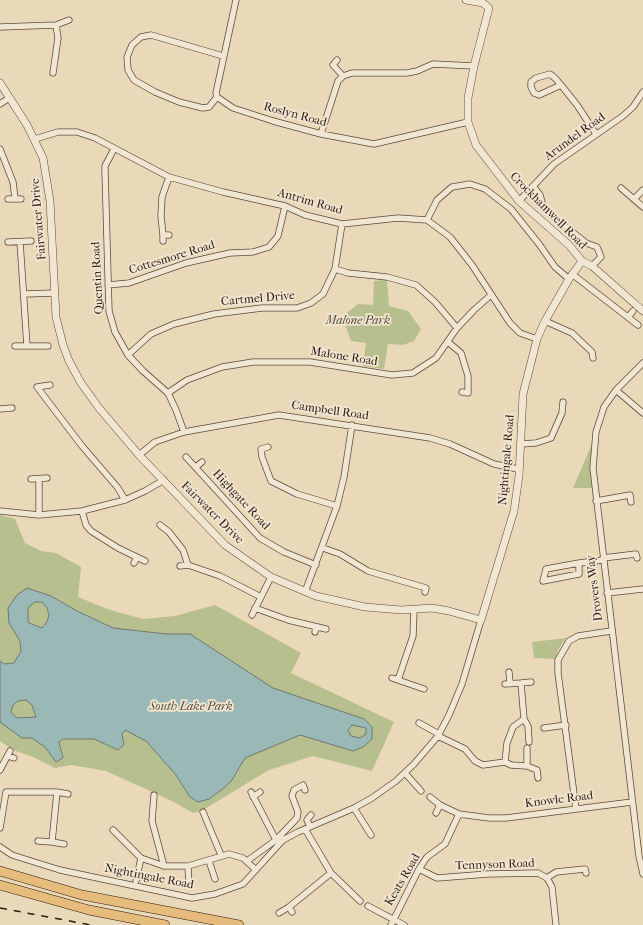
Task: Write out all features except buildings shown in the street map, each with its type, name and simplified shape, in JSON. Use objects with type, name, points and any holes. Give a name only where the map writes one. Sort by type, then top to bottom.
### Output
[{"type":"main road","points":[[0,871],[82,895],[239,925]]},
{"type":"main road","points":[[0,885],[89,910],[165,925]]},
{"type":"street","points":[[223,56],[151,35],[142,36],[132,45],[127,57],[128,70],[134,80],[155,92],[179,102],[203,108],[209,107],[217,97],[216,85],[223,56],[236,0]]},
{"type":"street","name":"Crockhamwell Road","points":[[466,0],[483,3],[489,8],[474,66],[468,98],[468,122],[472,138],[481,154],[519,201],[569,245],[582,261],[592,266],[643,311]]},
{"type":"street","points":[[0,27],[56,25],[70,20]]},
{"type":"street","points":[[53,73],[58,38],[56,25]]},
{"type":"street","points":[[333,64],[343,76]]},
{"type":"street","points":[[321,134],[338,81],[343,76],[352,73],[407,73],[417,71],[433,64],[474,66]]},
{"type":"street","points":[[561,84],[539,95],[534,93],[531,87],[531,82],[536,78],[550,74],[561,84],[596,134]]},
{"type":"street","name":"Fairwater Drive","points":[[0,83],[36,140],[43,158],[49,187],[58,328],[69,361],[81,383],[99,408],[140,455],[225,544],[270,577],[305,592],[353,606],[384,609],[438,609],[481,620]]},
{"type":"street","name":"Arundel Road","points":[[519,201],[554,164],[623,116],[633,107],[643,92]]},
{"type":"street","name":"Roslyn Road","points":[[217,97],[233,108],[273,121],[321,134],[374,144],[468,122]]},
{"type":"street","points":[[0,104],[9,98]]},
{"type":"street","name":"Antrim Road","points":[[36,140],[48,134],[69,131],[95,138],[169,176],[223,192],[285,206],[305,215],[342,224],[398,218],[427,220]]},
{"type":"street","points":[[0,149],[18,199],[8,198]]},
{"type":"street","name":"Quentin Road","points":[[114,149],[108,160],[105,172],[109,311],[115,332],[128,354],[143,371],[168,393],[184,432]]},
{"type":"street","points":[[165,237],[161,216],[162,197],[169,176]]},
{"type":"street","points":[[537,339],[520,333],[510,323],[472,265],[450,237],[427,220],[436,200],[452,187],[470,184],[485,189],[511,209],[555,267],[571,276],[628,316],[638,325]]},
{"type":"street","name":"Crockhamwell Road","points":[[533,186],[540,195],[543,206],[550,214],[586,243],[597,247],[601,257],[592,266]]},
{"type":"street","points":[[621,188],[643,207]]},
{"type":"street","points":[[634,199],[643,190]]},
{"type":"street","name":"Cottesmore Road","points":[[108,285],[129,284],[186,263],[230,253],[254,252],[269,247],[278,236],[285,206]]},
{"type":"street","name":"Cartmel Drive","points":[[128,354],[151,334],[174,324],[214,314],[262,308],[297,308],[311,303],[323,294],[335,269],[342,224]]},
{"type":"street","name":"Fairwater Drive","points":[[8,242],[31,241]]},
{"type":"street","name":"Fairwater Drive","points":[[20,242],[27,346]]},
{"type":"street","name":"Nightingale Road","points":[[0,847],[12,855],[60,870],[192,898],[215,894],[243,884],[284,840],[354,808],[372,798],[405,773],[438,735],[462,684],[514,511],[521,444],[523,394],[537,339],[545,321],[571,276],[582,261]]},
{"type":"street","points":[[335,269],[348,273],[387,277],[416,285],[435,302],[457,328]]},
{"type":"street","points":[[24,294],[55,293]]},
{"type":"street","name":"Malone Road","points":[[168,393],[187,380],[222,367],[253,362],[310,362],[392,375],[413,373],[436,358],[457,328],[491,295]]},
{"type":"street","points":[[628,316],[633,311]]},
{"type":"street","points":[[545,321],[572,333],[594,354]]},
{"type":"street","points":[[448,342],[461,353],[468,376],[468,393]]},
{"type":"street","points":[[14,346],[48,346]]},
{"type":"street","name":"Drovers Way","points":[[643,363],[616,390],[604,407],[596,432],[593,468],[632,802],[643,872]]},
{"type":"street","points":[[50,385],[37,387],[82,446],[118,488],[125,500]]},
{"type":"street","points":[[616,390],[643,413]]},
{"type":"street","points":[[521,444],[536,443],[550,438],[562,413],[561,405]]},
{"type":"street","points":[[1,407],[12,408]]},
{"type":"street","name":"Campbell Road","points":[[140,455],[155,442],[184,432],[279,415],[430,438],[450,444],[494,464],[518,469]]},
{"type":"street","points":[[305,592],[323,548],[337,506],[344,477],[352,425]]},
{"type":"street","points":[[268,447],[258,449],[271,481],[297,494],[337,506]]},
{"type":"street","name":"Highgate Road","points":[[186,457],[238,516],[260,538],[284,552],[316,566]]},
{"type":"street","name":"Highgate Road","points":[[196,467],[202,462]]},
{"type":"street","points":[[39,478],[40,515]]},
{"type":"street","points":[[31,479],[47,478]]},
{"type":"street","points":[[0,511],[40,515],[82,512],[125,500],[164,480]]},
{"type":"street","points":[[596,501],[630,495],[631,502]]},
{"type":"street","points":[[82,512],[86,525],[92,531],[118,548],[145,561]]},
{"type":"street","points":[[160,525],[169,532],[183,550],[188,565]]},
{"type":"street","points":[[323,548],[340,554],[368,571],[426,588],[425,592]]},
{"type":"street","points":[[579,563],[579,574],[543,582],[546,568],[636,554]]},
{"type":"street","points":[[134,563],[137,557]]},
{"type":"street","points":[[180,566],[188,565],[220,576],[261,597]]},
{"type":"street","points":[[252,615],[270,577]]},
{"type":"street","points":[[607,593],[643,588]]},
{"type":"street","points":[[255,608],[316,630],[326,629]]},
{"type":"street","points":[[414,610],[412,636],[395,679],[424,689]]},
{"type":"street","points":[[576,809],[558,673],[558,660],[569,641],[578,636],[611,630]]},
{"type":"street","points":[[509,672],[507,684],[531,682]]},
{"type":"street","points":[[521,683],[524,719],[528,726],[529,744],[527,766]]},
{"type":"street","points":[[505,762],[508,743],[513,727],[524,719]]},
{"type":"street","points":[[419,723],[465,749],[475,761],[483,765],[505,762],[511,765],[527,766],[537,770],[538,778]]},
{"type":"street","points":[[544,728],[566,725]]},
{"type":"street","points":[[0,770],[11,755]]},
{"type":"street","points":[[405,773],[421,791]]},
{"type":"street","points":[[247,861],[276,840],[297,818],[298,812],[292,796],[294,790],[303,784]]},
{"type":"street","points":[[0,828],[3,792],[57,792],[68,794]]},
{"type":"street","points":[[52,842],[57,792]]},
{"type":"street","points":[[260,792],[252,795],[276,840]]},
{"type":"street","name":"Knowle Road","points":[[430,797],[440,805],[459,814],[489,818],[506,818],[632,802]]},
{"type":"street","points":[[151,798],[152,820],[164,866]]},
{"type":"street","points":[[436,813],[440,805]]},
{"type":"street","points":[[354,808],[365,831],[371,836]]},
{"type":"street","name":"Keats Road","points":[[392,922],[419,869],[427,857],[445,844],[459,814]]},
{"type":"street","points":[[203,815],[221,855]]},
{"type":"street","points":[[311,815],[307,820],[308,828],[331,873],[360,901]]},
{"type":"street","points":[[113,830],[141,858],[164,866],[188,866],[209,861],[221,855],[238,856],[247,861],[256,870]]},
{"type":"street","points":[[38,841],[64,844]]},
{"type":"street","points":[[136,880],[141,858]]},
{"type":"street","points":[[209,861],[215,879]]},
{"type":"street","points":[[188,866],[189,885]]},
{"type":"street","name":"Tennyson Road","points":[[419,869],[437,878],[538,873],[548,878],[552,887],[556,925]]},
{"type":"street","points":[[548,878],[556,872],[585,869]]},
{"type":"street","points":[[279,913],[290,910],[331,873]]},
{"type":"street","points":[[368,906],[392,922],[404,925]]},
{"type":"green space","name":"Malone Park","points":[[387,280],[389,306],[408,311],[421,329],[414,341],[403,345],[388,344],[384,369],[363,366],[366,343],[351,341],[343,319],[348,312],[358,304],[373,305],[374,281]]},
{"type":"green space","points":[[592,444],[590,468],[592,488],[573,488]]},
{"type":"green space","name":"South Lake Park","points":[[0,515],[15,519],[25,543],[41,551],[56,553],[81,567],[78,597],[107,609],[143,619],[175,616],[215,605],[301,653],[291,673],[394,722],[372,771],[313,756],[269,770],[203,810],[193,813],[170,800],[106,771],[71,765],[55,768],[33,757],[13,750],[0,741]]},
{"type":"green space","points":[[566,638],[559,648],[555,659],[534,658],[532,642]]},
{"type":"water","name":"South Lake Park","points":[[27,588],[51,596],[77,611],[113,628],[166,634],[190,634],[273,688],[364,719],[372,727],[372,739],[363,747],[353,751],[300,735],[245,758],[232,780],[224,788],[209,799],[198,802],[190,797],[176,775],[146,741],[125,730],[122,734],[124,745],[118,750],[94,739],[63,739],[59,742],[63,758],[56,762],[45,747],[32,738],[22,738],[0,722],[0,661],[4,664],[14,663],[21,651],[20,641],[9,623],[8,608],[17,595]],"holes":[[[35,602],[42,602],[47,608],[49,615],[47,622],[42,628],[29,623],[28,608]],[[26,700],[32,705],[36,717],[17,718],[11,712],[13,705],[18,701]],[[352,725],[366,728],[366,734],[360,738],[351,736],[348,730]]]},
{"type":"railway","points":[[0,908],[91,925]]}]
